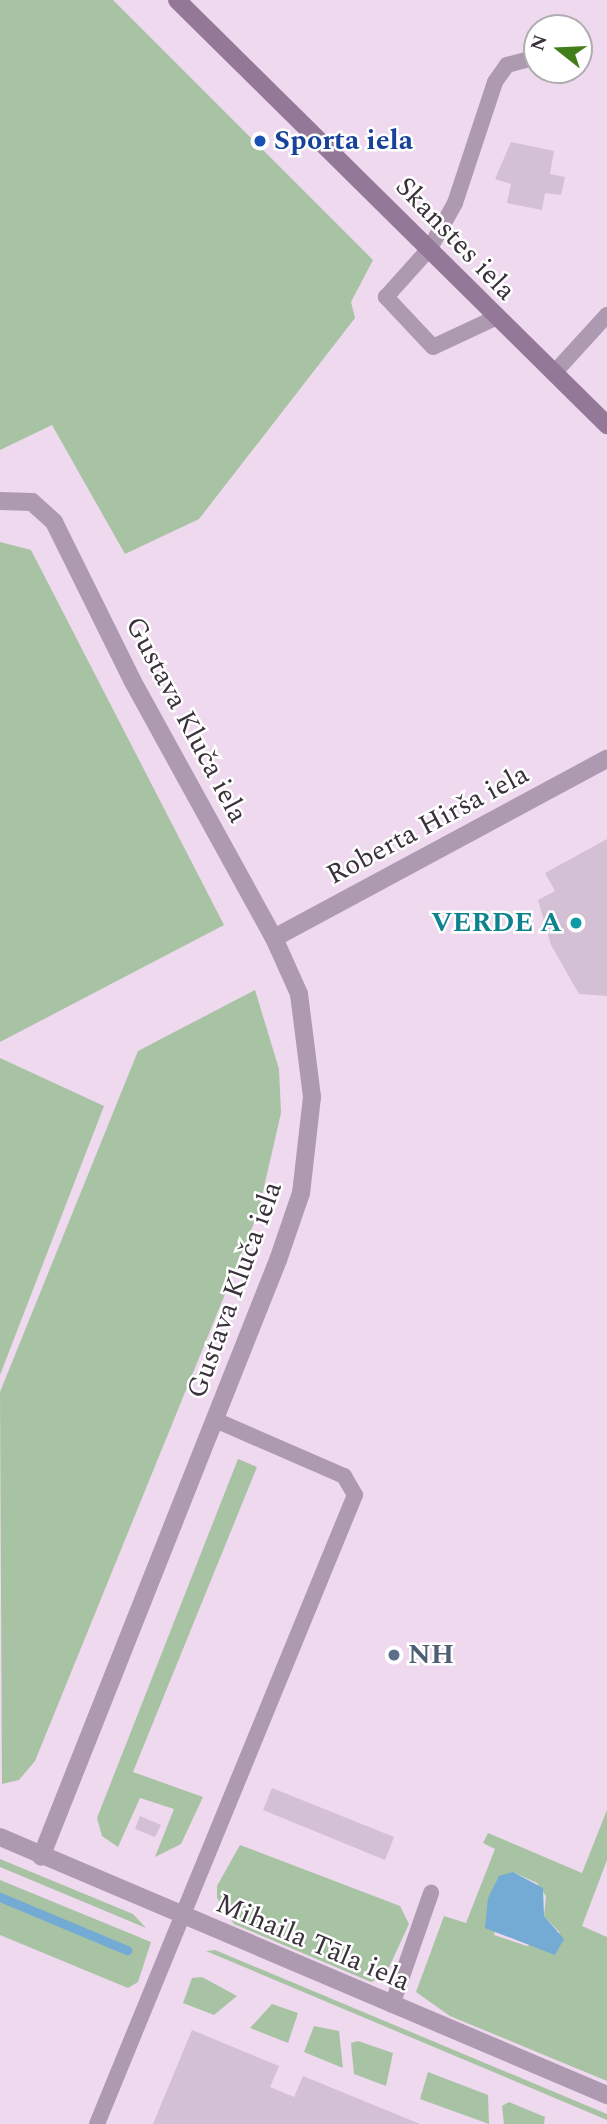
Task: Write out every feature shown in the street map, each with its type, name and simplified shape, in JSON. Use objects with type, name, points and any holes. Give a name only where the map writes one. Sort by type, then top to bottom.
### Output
[{"type":"main road","name":"Skanstes iela","points":[[177,0],[430,248],[495,318],[607,425]]},
{"type":"street","name":"Gustava Kluča iela","points":[[8,499],[32,502],[54,522],[132,680],[274,938],[304,1021],[310,1147],[278,1261],[41,1857]]},
{"type":"street","name":"Roberta Hirša iela","points":[[274,938],[607,759]]},
{"type":"street","name":"Mihaila Tāla iela","points":[[0,1837],[41,1857],[607,2095]]},
{"type":"lane","points":[[495,318],[433,347],[386,297],[430,248],[466,182],[495,82],[507,65],[523,61]]},
{"type":"lane","points":[[554,373],[607,315]]},
{"type":"lane","points":[[97,2124],[355,1495],[344,1476],[215,1420]]},
{"type":"lane","points":[[392,2005],[431,1894]]},
{"type":"green space","points":[[0,0],[113,0],[373,260],[351,302],[355,318],[199,519],[125,554],[52,425],[0,450]]},
{"type":"green space","points":[[0,542],[31,550],[224,925],[0,1042]]},
{"type":"green space","points":[[255,990],[279,1069],[281,1113],[258,1213],[35,1761],[19,1780],[2,1784],[0,1392],[138,1051]]},
{"type":"green space","points":[[0,1058],[104,1106],[0,1375]]},
{"type":"green space","points":[[238,1459],[257,1467],[133,1772],[203,1797],[181,1844],[155,1857],[174,1809],[140,1798],[118,1847],[102,1836],[97,1818]]},
{"type":"green space","points":[[607,1810],[607,1860],[582,1926],[607,1937],[607,2081],[450,2016],[416,1992],[444,1916],[466,1923],[495,1849],[483,1843],[488,1833],[582,1873]],"holes":[[[513,1872],[537,1883],[546,1896],[544,1916],[560,1933],[527,1946],[494,1935]]]},
{"type":"green space","points":[[240,1845],[400,1906],[409,1924],[385,1976],[371,1982],[234,1924],[217,1898],[217,1886]]},
{"type":"green space","points":[[0,1859],[133,1914],[146,1928],[0,1867]]},
{"type":"green space","points":[[0,1880],[151,1942],[138,1982],[128,1988],[0,1935]]},
{"type":"green space","points":[[215,1950],[607,2114],[607,2120],[206,1951]]},
{"type":"green space","points":[[202,1977],[237,1996],[214,2015],[183,2003],[192,1978]]},
{"type":"green space","points":[[272,2004],[298,2013],[288,2043],[250,2028]]},
{"type":"green space","points":[[314,2026],[339,2031],[343,2068],[304,2052]]},
{"type":"green space","points":[[358,2041],[393,2053],[386,2086],[354,2074],[351,2043]]},
{"type":"green space","points":[[428,2072],[488,2095],[489,2124],[420,2099]]},
{"type":"green space","points":[[509,2102],[545,2117],[544,2124],[504,2124],[502,2106]]},
{"type":"water","points":[[513,1872],[543,1888],[544,1916],[564,1939],[555,1955],[485,1928],[488,1898],[499,1876]]},
{"type":"building","points":[[511,142],[554,151],[550,174],[565,177],[561,195],[545,193],[542,210],[507,203],[511,184],[495,179]]},
{"type":"building","name":"VERDE A","points":[[607,839],[607,996],[579,994],[551,945],[538,900],[555,891],[545,873]]},
{"type":"building","points":[[272,1788],[394,1837],[385,1860],[263,1810]]},
{"type":"building","points":[[140,1816],[161,1825],[155,1837],[135,1829]]},
{"type":"building","points":[[192,2030],[279,2066],[270,2087],[294,2097],[303,2076],[420,2124],[153,2124]]},
{"type":"waterway","points":[[0,1897],[127,1950]]},
{"type":"place","name":"Sporta iela","points":[[260,141]]},
{"type":"place","name":"VERDE A","points":[[576,923]]},
{"type":"place","name":"NH","points":[[394,1655]]}]
